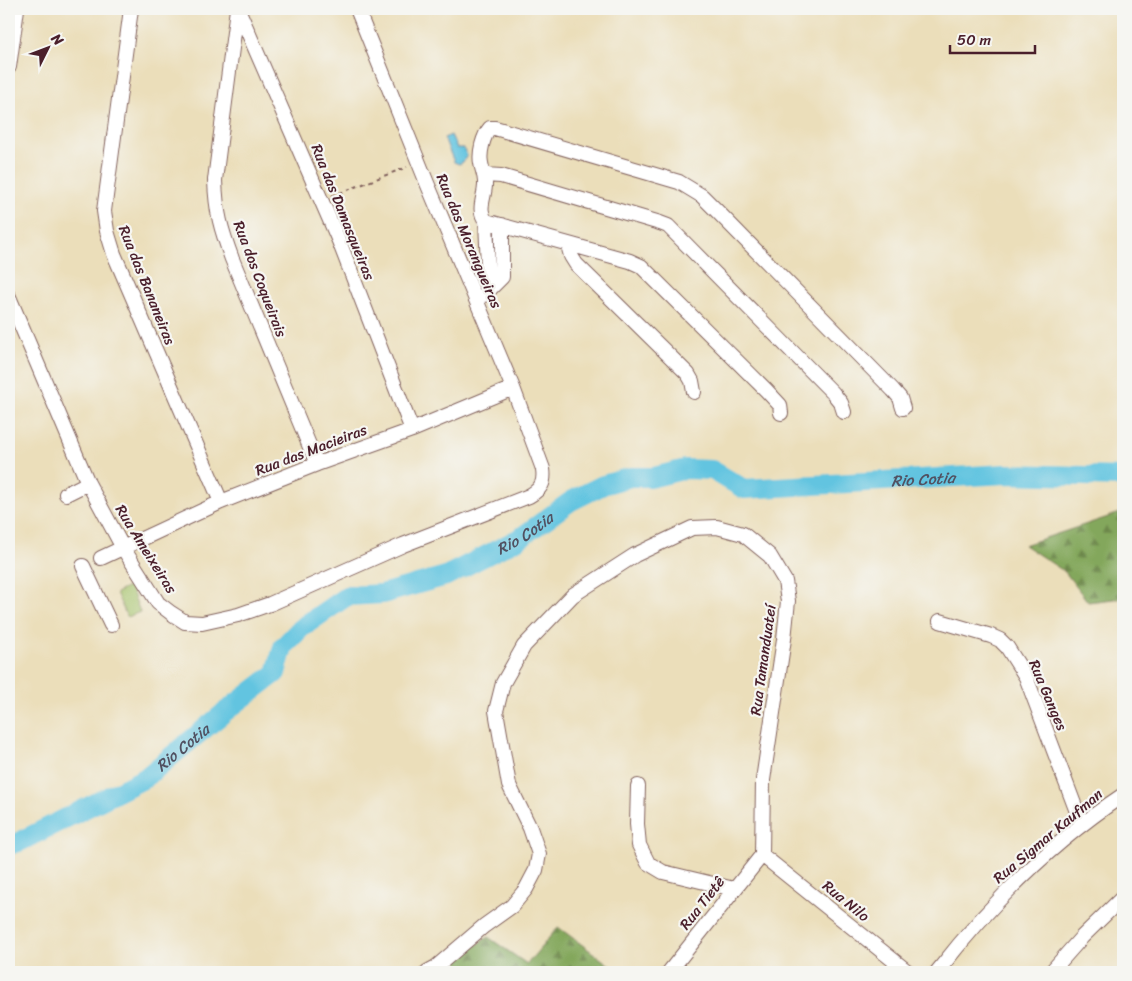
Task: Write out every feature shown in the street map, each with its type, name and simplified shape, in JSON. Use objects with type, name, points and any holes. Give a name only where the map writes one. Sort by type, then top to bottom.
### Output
[{"type":"street","points":[[9,67],[17,9]]},
{"type":"street","name":"Rua das Bananeiras","points":[[131,9],[104,210],[107,231],[114,254],[221,502]]},
{"type":"street","name":"Rua das Damasqueiras","points":[[238,9],[339,241],[412,430]]},
{"type":"street","name":"Rua dos Coqueirais","points":[[238,9],[215,180],[216,207],[232,259],[317,464]]},
{"type":"street","name":"Rua das Morangueiras","points":[[357,9],[418,163],[513,388],[543,469],[544,478],[541,487]]},
{"type":"street","points":[[489,290],[486,221],[481,211],[486,185],[480,156],[486,132],[490,128],[495,128],[663,177],[690,188],[702,196],[886,383],[900,398],[903,408]]},
{"type":"street","points":[[485,175],[501,176],[668,226],[833,393],[841,403],[844,412]]},
{"type":"street","points":[[486,221],[630,261],[641,266],[766,390],[780,405],[781,413]]},
{"type":"street","points":[[477,303],[502,277],[502,225]]},
{"type":"street","points":[[568,245],[571,256],[576,264],[688,374],[692,381],[694,392]]},
{"type":"street","points":[[487,252],[501,251]]},
{"type":"street","name":"Rua Ameixeiras","points":[[9,297],[12,313],[88,483],[122,548],[158,603],[171,614],[185,622],[202,623],[238,615],[270,604],[403,545],[529,496],[541,487]]},
{"type":"street","name":"Rua das Macieiras","points":[[100,558],[221,502],[317,464],[412,430],[513,388]]},
{"type":"street","points":[[66,494],[88,483]]},
{"type":"street","name":"Rua Tamanduateí","points":[[427,972],[436,967],[484,926],[512,906],[526,890],[536,870],[539,854],[530,828],[509,785],[496,711],[503,683],[524,646],[573,596],[634,555],[692,528],[717,526],[743,534],[770,556],[784,581],[788,601],[763,780],[762,855]]},
{"type":"street","points":[[83,566],[111,625]]},
{"type":"street","name":"Rua Ganges","points":[[940,621],[991,636],[1007,646],[1026,677],[1082,825]]},
{"type":"street","points":[[638,786],[637,824],[639,845],[648,863],[663,872],[734,889]]},
{"type":"street","name":"Rua Sigmar Kaufman","points":[[937,972],[966,934],[1011,886],[1082,825],[1123,795]]},
{"type":"street","name":"Rua Tietê","points":[[669,972],[762,855]]},
{"type":"street","name":"Rua Nilo","points":[[762,855],[907,972]]},
{"type":"street","points":[[1052,972],[1082,937],[1123,896]]},
{"type":"path","points":[[321,200],[418,163]]},
{"type":"green space","points":[[1123,512],[1123,598],[1088,602],[1065,572],[1024,545]]},
{"type":"green space","points":[[130,586],[140,612],[127,617],[116,593]]},
{"type":"green space","points":[[558,927],[619,972],[438,972],[488,937],[527,964]]},
{"type":"water","points":[[451,135],[457,148],[463,148],[467,155],[463,162],[459,164],[454,162],[444,138]]},
{"type":"waterway","name":"Rio Cotia","points":[[9,845],[19,842],[145,778],[226,711],[276,673],[283,647],[301,628],[347,596],[382,594],[446,576],[520,538],[571,501],[603,485],[631,477],[654,477],[686,469],[712,470],[744,489],[1006,474],[1123,477]]}]
